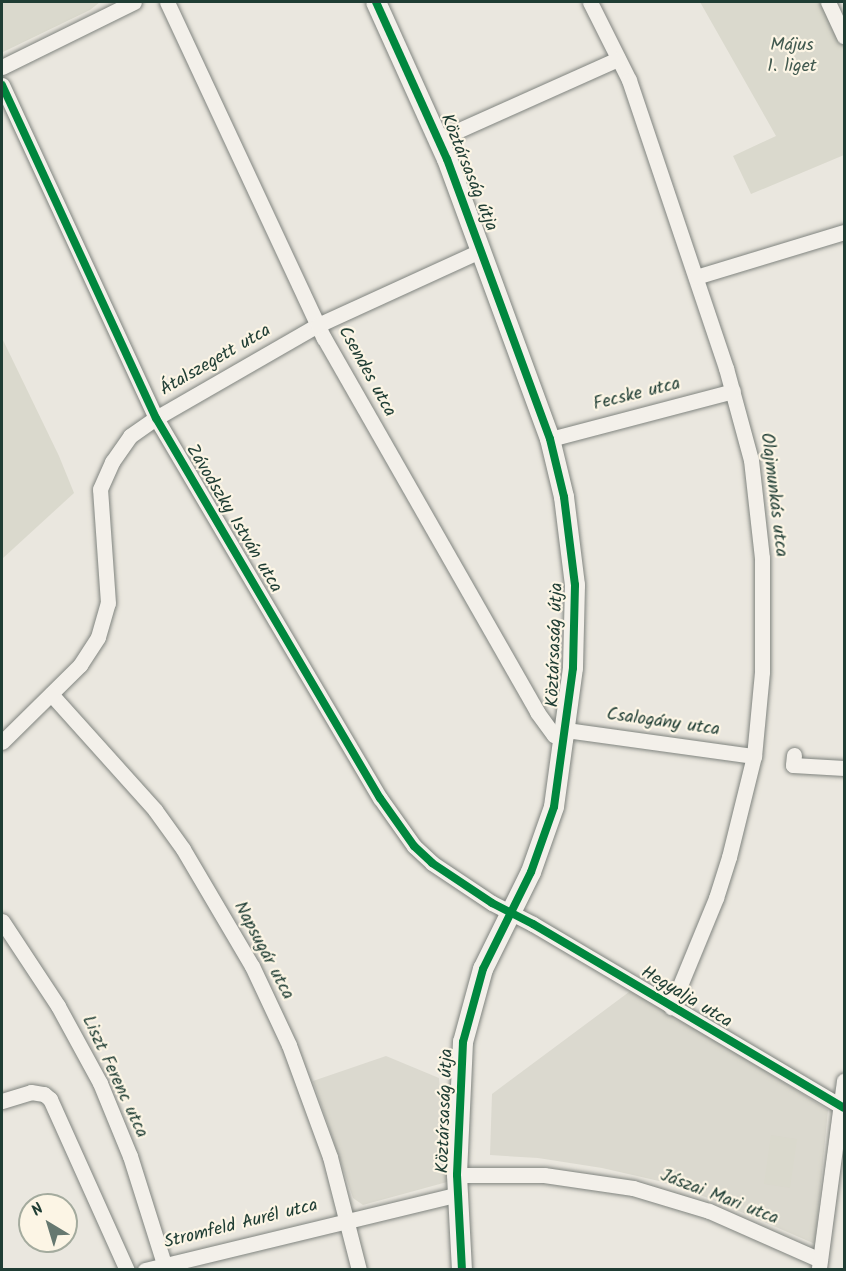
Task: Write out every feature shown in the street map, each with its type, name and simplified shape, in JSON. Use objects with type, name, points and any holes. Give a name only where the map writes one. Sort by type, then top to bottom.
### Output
[{"type":"street","points":[[2,67],[134,2]]},
{"type":"street","name":"Csendes utca","points":[[167,2],[318,325],[537,712],[554,735],[566,735]]},
{"type":"street","name":"Köztársaság útja","points":[[376,2],[439,139],[482,250],[550,439],[564,497],[574,585],[573,668],[558,785],[544,839],[512,914],[483,969],[467,1022],[461,1060],[458,1184],[462,1269]]},
{"type":"street","name":"Olajmunkás utca","points":[[590,2],[618,59],[648,133],[733,391],[751,460],[762,558],[762,672],[754,756],[717,898],[671,1006]]},
{"type":"street","points":[[828,2],[844,36]]},
{"type":"street","points":[[439,139],[618,59]]},
{"type":"street","name":"Závodszky István utca","points":[[2,85],[156,418],[400,828],[423,856],[512,914]]},
{"type":"street","points":[[696,277],[844,232]]},
{"type":"street","name":"Átalszegett utca","points":[[2,742],[80,665],[98,637],[106,613],[108,586],[100,501],[104,478],[120,448],[130,436],[156,418],[318,325],[482,250]]},
{"type":"street","name":"Fecske utca","points":[[550,439],[733,391]]},
{"type":"street","name":"Napsugár utca","points":[[51,694],[155,810],[183,849],[234,934],[289,1045],[330,1157],[359,1269]]},
{"type":"street","name":"Csalogány utca","points":[[566,735],[754,756]]},
{"type":"street","points":[[794,755],[793,765],[844,768]]},
{"type":"street","name":"Hegyalja utca","points":[[512,914],[843,1107]]},
{"type":"street","name":"Liszt Ferenc utca","points":[[2,921],[52,997],[95,1074],[134,1167],[164,1264]]},
{"type":"street","points":[[819,1265],[843,1107],[844,1081]]},
{"type":"street","points":[[2,1101],[32,1092],[44,1094],[57,1110],[127,1269]]},
{"type":"street","name":"Jászai Mari utca","points":[[347,1219],[458,1184],[543,1175],[633,1188],[709,1211],[819,1265]]},
{"type":"street","name":"Stromfeld Aurél utca","points":[[145,1269],[347,1219]]},
{"type":"shaded area","points":[[633,989],[828,1110],[815,1244],[711,1199],[659,1181],[602,1168],[538,1158],[490,1155],[492,1094]]},
{"type":"shaded area","points":[[386,1056],[439,1078],[447,1182],[363,1205],[353,1198],[313,1081]]},
{"type":"green space","points":[[2,2],[100,2],[90,10],[3,52]]},
{"type":"green space","name":"Május 1. liget","points":[[700,2],[824,2],[844,46],[844,155],[751,194],[733,156],[776,136]]},
{"type":"green space","points":[[2,338],[59,456],[74,493],[2,559]]},
{"type":"green space","points":[[771,1135],[797,1139],[790,1188],[764,1184]]},
{"type":"cycle path","points":[[376,2],[447,159],[550,439],[564,497],[575,585],[573,668],[554,807],[531,872],[483,969],[463,1042],[457,1175],[462,1270]]},
{"type":"cycle path","points":[[2,85],[156,418],[380,798],[414,846],[432,863],[492,903],[533,924],[844,1108]]}]
